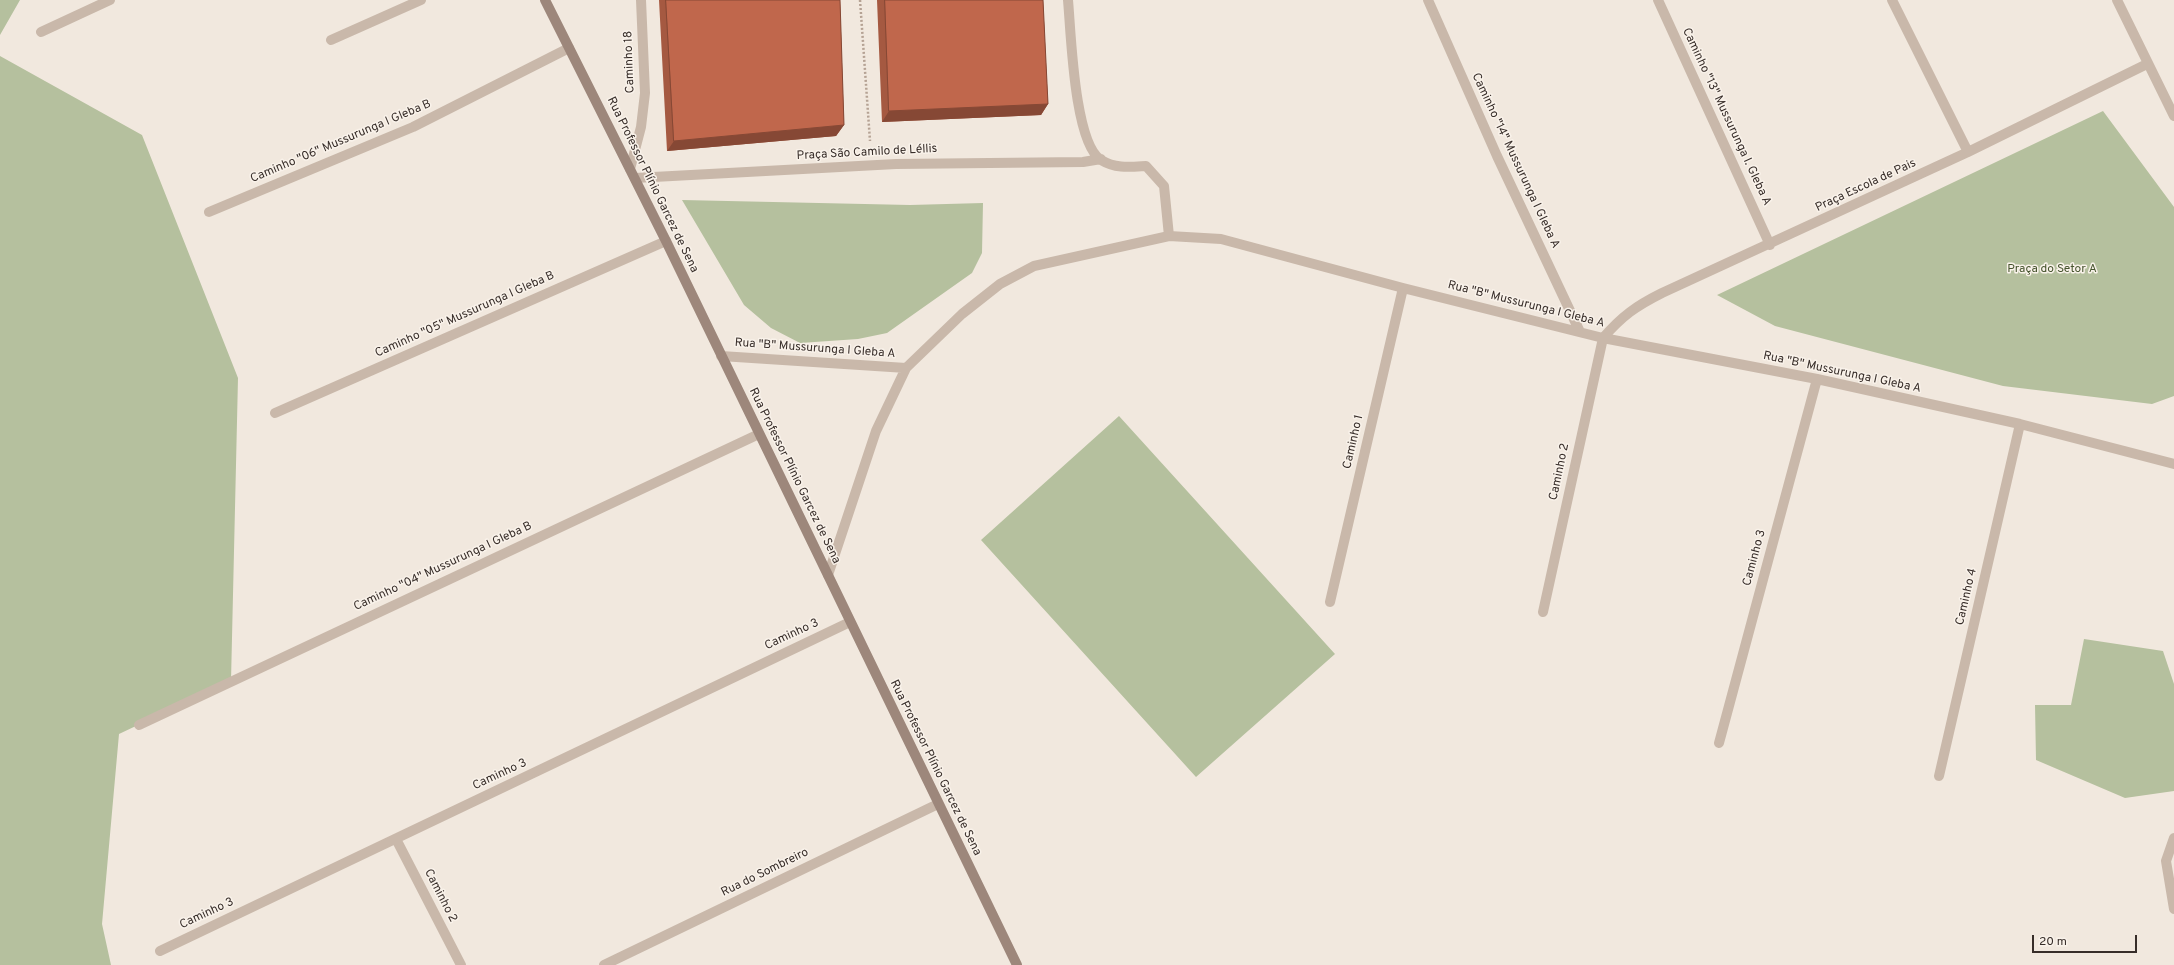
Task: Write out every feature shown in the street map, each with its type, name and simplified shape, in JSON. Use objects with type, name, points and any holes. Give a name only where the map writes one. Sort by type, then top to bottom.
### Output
[{"type":"main road","name":"Rua Professor Plínio Garcez de Sena","points":[[545,0],[666,241],[1016,965]]},
{"type":"street","points":[[41,32],[110,0]]},
{"type":"street","points":[[331,40],[421,0]]},
{"type":"street","name":"Caminho 18","points":[[633,174],[645,93],[640,0]]},
{"type":"street","points":[[1068,0],[1078,106],[1093,152],[1101,160],[1121,168],[1146,166],[1164,186],[1169,236]]},
{"type":"street","name":"Caminho \"14\" Mussurunga I Gleba A","points":[[1428,0],[1497,156],[1580,332]]},
{"type":"street","name":"Caminho \"13\" Mussurunga I. Gleba A","points":[[1658,0],[1770,245]]},
{"type":"street","points":[[1892,0],[1968,152]]},
{"type":"street","points":[[2117,0],[2147,64],[2174,116]]},
{"type":"street","name":"Caminho \"06\" Mussurunga I Gleba B","points":[[208,212],[413,127],[568,48]]},
{"type":"street","name":"Praça Escola de Pais","points":[[1603,338],[1619,319],[1639,305],[1968,152],[2147,64]]},
{"type":"street","name":"Praça São Camilo de Léllis","points":[[633,174],[952,162],[1083,162],[1101,160]]},
{"type":"street","name":"Rua \"B\" Mussurunga I Gleba A","points":[[828,575],[876,431],[906,368],[962,314],[1000,284],[1034,266],[1169,236],[1221,239],[1404,288],[1603,338],[1817,379],[2020,424],[2172,462]]},
{"type":"street","name":"Caminho \"05\" Mussurunga I Gleba B","points":[[275,413],[666,241]]},
{"type":"street","name":"Caminho 1","points":[[1330,602],[1404,288]]},
{"type":"street","name":"Caminho 2","points":[[1543,612],[1603,338]]},
{"type":"street","name":"Rua \"B\" Mussurunga I Gleba A","points":[[721,356],[906,368]]},
{"type":"street","name":"Caminho 3","points":[[1719,743],[1817,379]]},
{"type":"street","name":"Caminho 4","points":[[1939,776],[2020,424]]},
{"type":"street","name":"Caminho \"04\" Mussurunga I Gleba B","points":[[139,725],[759,434]]},
{"type":"street","name":"Caminho 3","points":[[160,951],[850,622]]},
{"type":"street","name":"Rua do Sombreiro","points":[[604,965],[938,804]]},
{"type":"street","points":[[2174,838],[2166,861],[2174,909]]},
{"type":"street","name":"Caminho 2","points":[[396,839],[462,965]]},
{"type":"path","points":[[860,0],[870,129],[870,165]]},
{"type":"green space","points":[[0,0],[20,0],[0,35]]},
{"type":"green space","points":[[0,56],[142,135],[238,378],[231,681],[119,734],[102,924],[111,965],[0,965]]},
{"type":"green space","name":"Praça do Setor A","points":[[2103,111],[2174,207],[2174,396],[2152,404],[2003,386],[1775,326],[1717,295]]},
{"type":"green space","points":[[682,200],[910,205],[983,203],[982,253],[972,273],[887,333],[858,339],[800,343],[771,328],[744,305]]},
{"type":"green space","points":[[1119,416],[1335,654],[1196,777],[981,540]]},
{"type":"green space","points":[[2084,639],[2163,651],[2174,684],[2174,791],[2125,798],[2036,760],[2035,705],[2071,705]]},
{"type":"building","points":[[666,0],[840,0],[844,125],[674,141]]},
{"type":"building","points":[[885,0],[1043,0],[1048,104],[889,111]]}]
